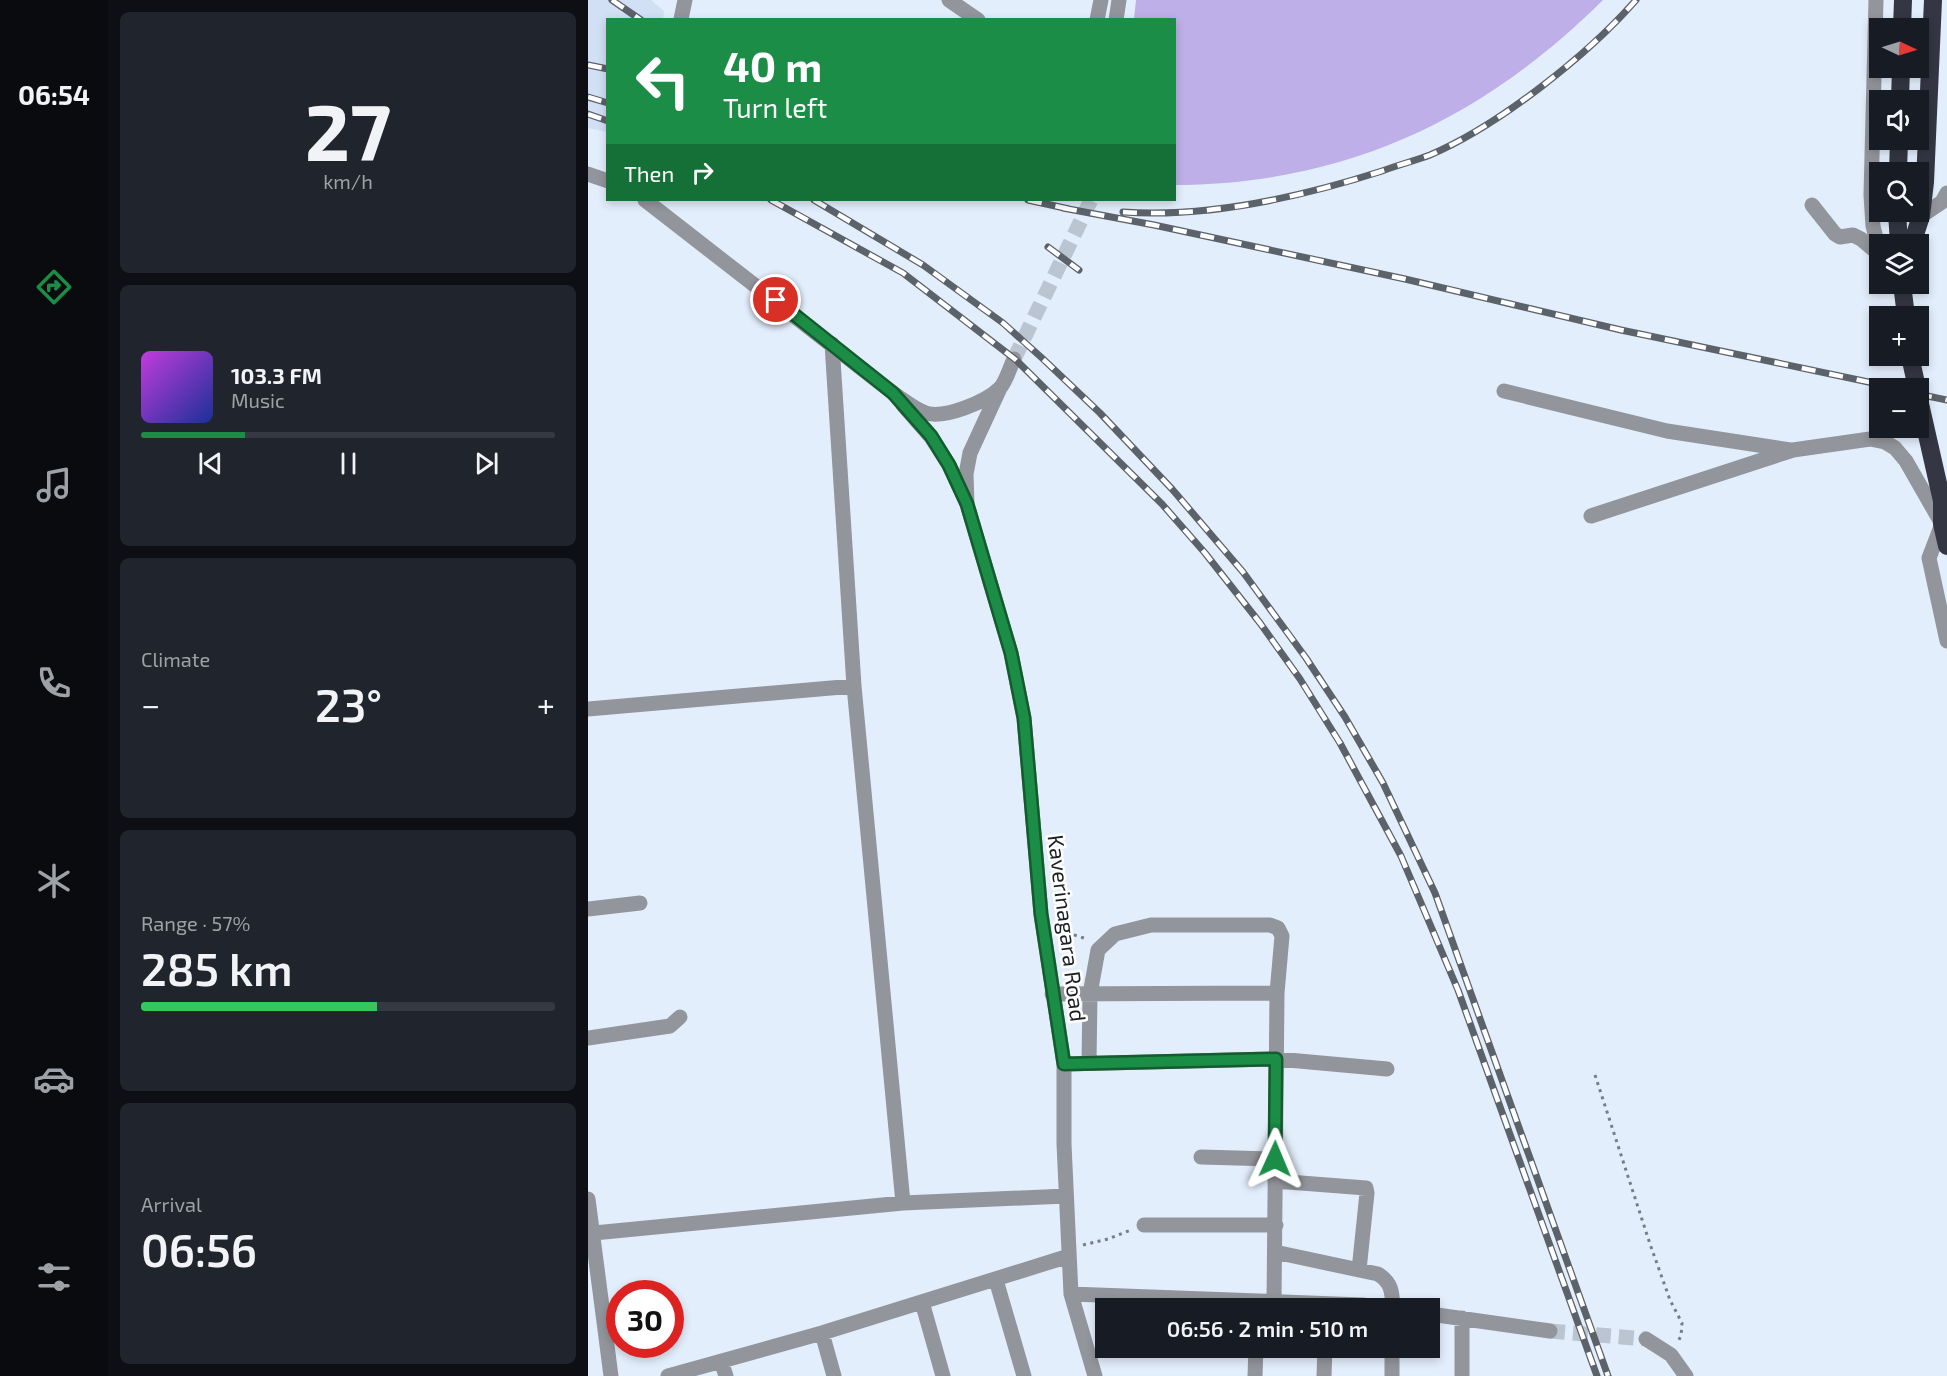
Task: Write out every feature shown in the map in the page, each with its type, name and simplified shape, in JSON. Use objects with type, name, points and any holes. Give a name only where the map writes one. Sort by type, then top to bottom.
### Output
[{"type":"highway","points":[[1902,18],[1903,0]]},
{"type":"highway","points":[[1926,162],[1933,0]]},
{"type":"highway","points":[[1928,438],[1944,511],[1947,546]]},
{"type":"street","points":[[681,18],[685,0]]},
{"type":"street","points":[[950,0],[975,18]]},
{"type":"street","points":[[1097,18],[1101,0]]},
{"type":"street","points":[[1116,18],[1119,0]]},
{"type":"street","points":[[1875,234],[1871,195],[1876,0]]},
{"type":"street","points":[[588,174],[606,181]]},
{"type":"street","points":[[1929,211],[1942,202],[1947,192]]},
{"type":"street","points":[[646,201],[910,405],[928,414],[947,413],[969,407],[1000,388]]},
{"type":"street","points":[[1812,205],[1834,234],[1840,237],[1853,235],[1869,246]]},
{"type":"street","points":[[832,344],[854,686],[903,1203]]},
{"type":"street","name":"Kaverinagara Road","points":[[1014,359],[970,453],[966,474],[967,504],[1011,653],[1024,718],[1041,914],[1064,1064],[1066,1196],[1071,1294],[1095,1376]]},
{"type":"street","points":[[1504,391],[1667,430],[1793,450]]},
{"type":"street","points":[[893,393],[931,436],[949,465],[967,504]]},
{"type":"street","points":[[1591,516],[1793,450],[1870,439],[1885,442],[1895,448],[1944,511],[1929,558],[1947,641]]},
{"type":"street","points":[[588,709],[854,686]]},
{"type":"street","points":[[588,909],[640,903]]},
{"type":"street","points":[[1089,1063],[1090,994],[1098,950],[1115,934],[1152,925],[1270,925],[1278,928],[1282,936],[1277,993],[1276,1225],[1275,1252],[1265,1298]]},
{"type":"street","points":[[1052,994],[1277,993]]},
{"type":"street","points":[[588,1038],[670,1026],[680,1017]]},
{"type":"street","points":[[1064,1064],[1276,1059],[1387,1069]]},
{"type":"street","points":[[1201,1157],[1275,1159]]},
{"type":"street","points":[[1275,1181],[1366,1188],[1359,1270]]},
{"type":"street","points":[[594,1233],[903,1203],[1066,1196]]},
{"type":"street","points":[[588,1199],[611,1376]]},
{"type":"street","points":[[1144,1224],[1276,1225]]},
{"type":"street","points":[[668,1376],[724,1368],[822,1333],[996,1280],[1069,1251]]},
{"type":"street","points":[[1275,1252],[1378,1274],[1387,1280],[1391,1287],[1392,1298]]},
{"type":"street","points":[[996,1280],[1024,1376]]},
{"type":"street","points":[[1071,1294],[1148,1298]]},
{"type":"street","points":[[922,1302],[943,1376]]},
{"type":"street","points":[[1440,1315],[1550,1331]]},
{"type":"street","points":[[1462,1318],[1462,1376]]},
{"type":"street","points":[[822,1333],[834,1376]]},
{"type":"street","points":[[1646,1339],[1671,1355],[1686,1376]]},
{"type":"street","points":[[1255,1376],[1256,1358]]},
{"type":"street","points":[[1324,1376],[1325,1358]]},
{"type":"street","points":[[1392,1358],[1392,1376]]},
{"type":"path","points":[[1045,933],[1071,934],[1104,944]]},
{"type":"path","points":[[1595,1075],[1650,1245],[1670,1300],[1682,1323],[1681,1336],[1671,1355]]},
{"type":"path","points":[[1069,1251],[1144,1224]]},
{"type":"shaded area","points":[[588,0],[651,0],[664,11],[663,18],[606,18],[606,132],[588,128]]},
{"type":"shaded area","points":[[1136,0],[1603,0],[1557,42],[1509,79],[1459,111],[1408,137],[1354,158],[1297,173],[1238,182],[1176,185],[1176,18],[1134,18]]},
{"type":"tunnel","points":[[1014,359],[1091,201]]},
{"type":"tunnel","points":[[1550,1331],[1646,1339]]},
{"type":"railway","points":[[612,0],[638,18]]},
{"type":"railway","points":[[1123,212],[1188,212],[1254,204],[1319,189],[1430,155],[1484,126],[1540,88],[1593,44],[1636,0]]},
{"type":"railway","points":[[588,65],[606,69]]},
{"type":"railway","points":[[588,97],[606,102]]},
{"type":"railway","points":[[588,114],[606,120]]},
{"type":"railway","points":[[773,201],[903,273],[1016,360],[1162,504],[1205,553],[1300,679],[1340,743],[1401,856],[1458,990],[1597,1376]]},
{"type":"railway","points":[[816,201],[923,265],[1003,323],[1042,358],[1100,413],[1172,489],[1243,572],[1306,658],[1345,717],[1383,783],[1435,893],[1608,1376]]},
{"type":"railway","points":[[1033,201],[1069,209]]},
{"type":"railway","points":[[1063,208],[1154,225],[1405,279],[1621,330],[1869,382]]},
{"type":"railway","points":[[1048,247],[1079,270]]},
{"type":"railway","points":[[1929,396],[1947,400]]},
{"type":"route","points":[[776,300],[893,393],[931,436],[949,465],[967,504],[1011,653],[1024,718],[1041,914],[1064,1064],[1276,1059],[1275,1159]]}]
